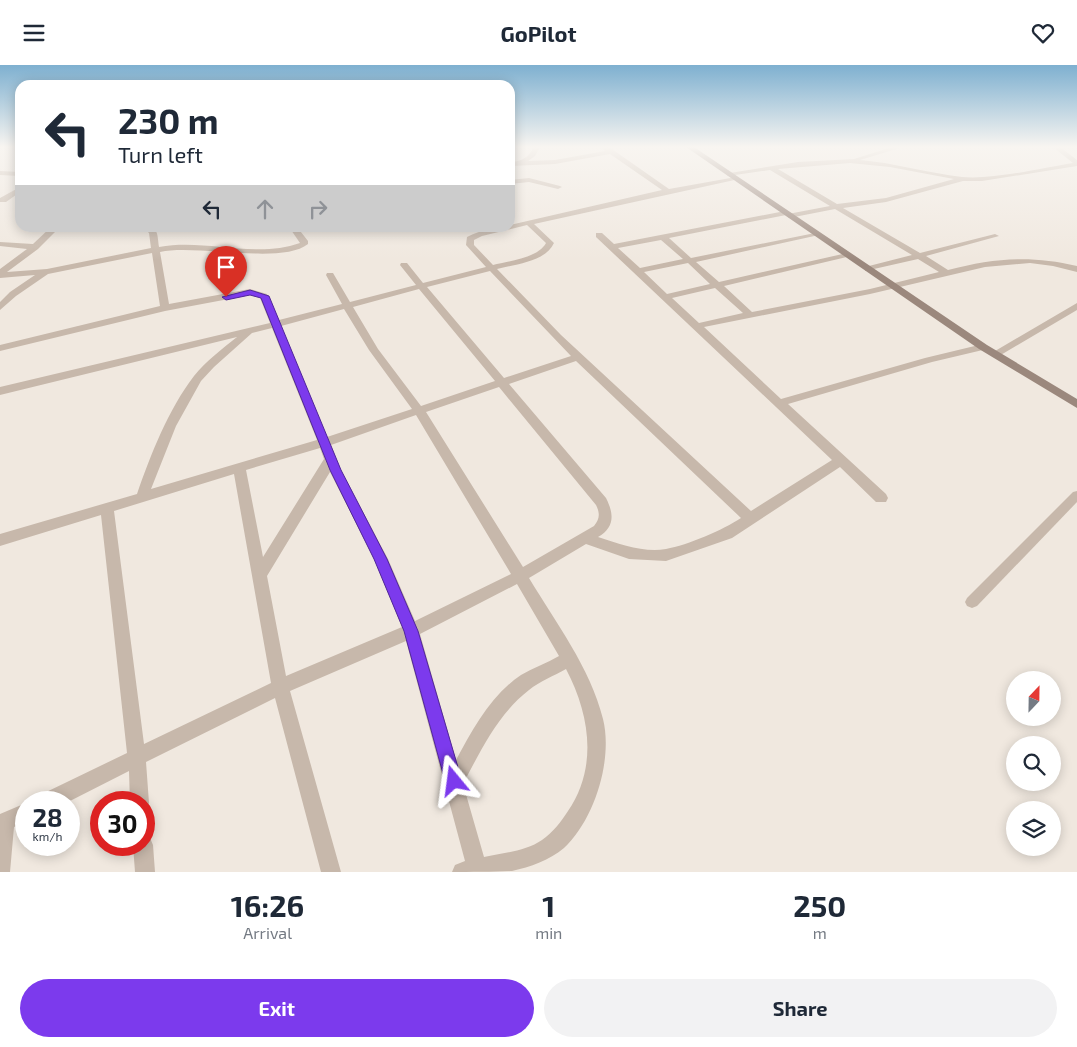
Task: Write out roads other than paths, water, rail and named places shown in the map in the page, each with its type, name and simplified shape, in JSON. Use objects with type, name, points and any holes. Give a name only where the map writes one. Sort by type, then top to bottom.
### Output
[{"type":"street","points":[[548,185],[558,187]]},
{"type":"street","points":[[659,185],[668,191]]},
{"type":"street","points":[[515,226],[697,185]]},
{"type":"street","points":[[744,185],[815,235],[895,286],[983,347],[1077,404]]},
{"type":"street","points":[[798,185],[921,255],[946,272]]},
{"type":"street","points":[[612,247],[787,215],[886,200],[943,185]]},
{"type":"street","points":[[2,200],[15,192]]},
{"type":"street","points":[[2,200],[15,201]]},
{"type":"street","points":[[0,391],[249,331],[532,257],[549,247],[550,243],[529,223]]},
{"type":"street","points":[[0,274],[35,247],[51,232]]},
{"type":"street","points":[[153,232],[165,308]]},
{"type":"street","points":[[0,274],[47,272],[156,249],[192,245],[270,251],[290,249],[304,244],[304,241],[297,232]]},
{"type":"street","points":[[483,232],[470,239],[470,245],[578,357],[751,519]]},
{"type":"street","points":[[600,235],[881,498]]},
{"type":"street","points":[[638,271],[688,259],[815,235]]},
{"type":"street","points":[[868,269],[995,236]]},
{"type":"street","points":[[663,237],[749,314]]},
{"type":"street","points":[[0,245],[35,247]]},
{"type":"street","points":[[666,297],[716,284],[847,256]]},
{"type":"street","points":[[697,326],[895,286],[946,272],[999,261],[1028,261],[1077,269]]},
{"type":"street","points":[[69,791],[280,687],[411,631],[520,576],[584,538],[605,523],[606,512],[601,501],[404,265]]},
{"type":"street","points":[[0,307],[13,294],[47,272]]},
{"type":"street","points":[[0,348],[165,308],[256,293],[264,296],[331,459],[381,559],[411,631],[454,781],[470,870],[529,857],[557,841],[579,811],[592,779],[598,746],[594,719],[568,660],[520,576],[419,410],[368,340],[330,275]]},
{"type":"street","points":[[995,354],[1077,306]]},
{"type":"street","points":[[142,497],[154,462],[192,387],[213,362],[249,331]]},
{"type":"street","points":[[779,403],[929,360],[983,347]]},
{"type":"street","points":[[0,540],[325,442],[578,357]]},
{"type":"street","points":[[259,575],[331,459]]},
{"type":"street","points":[[584,538],[628,553],[666,555],[727,534],[841,460]]},
{"type":"street","points":[[239,467],[280,687],[331,872]]},
{"type":"street","points":[[107,508],[137,757],[139,791]]},
{"type":"street","points":[[454,781],[487,724],[501,705],[524,683],[568,660]]},
{"type":"street","points":[[0,872],[3,823],[15,817]]},
{"type":"street","points":[[144,856],[145,872]]},
{"type":"lane","points":[[972,601],[1077,495]]}]
